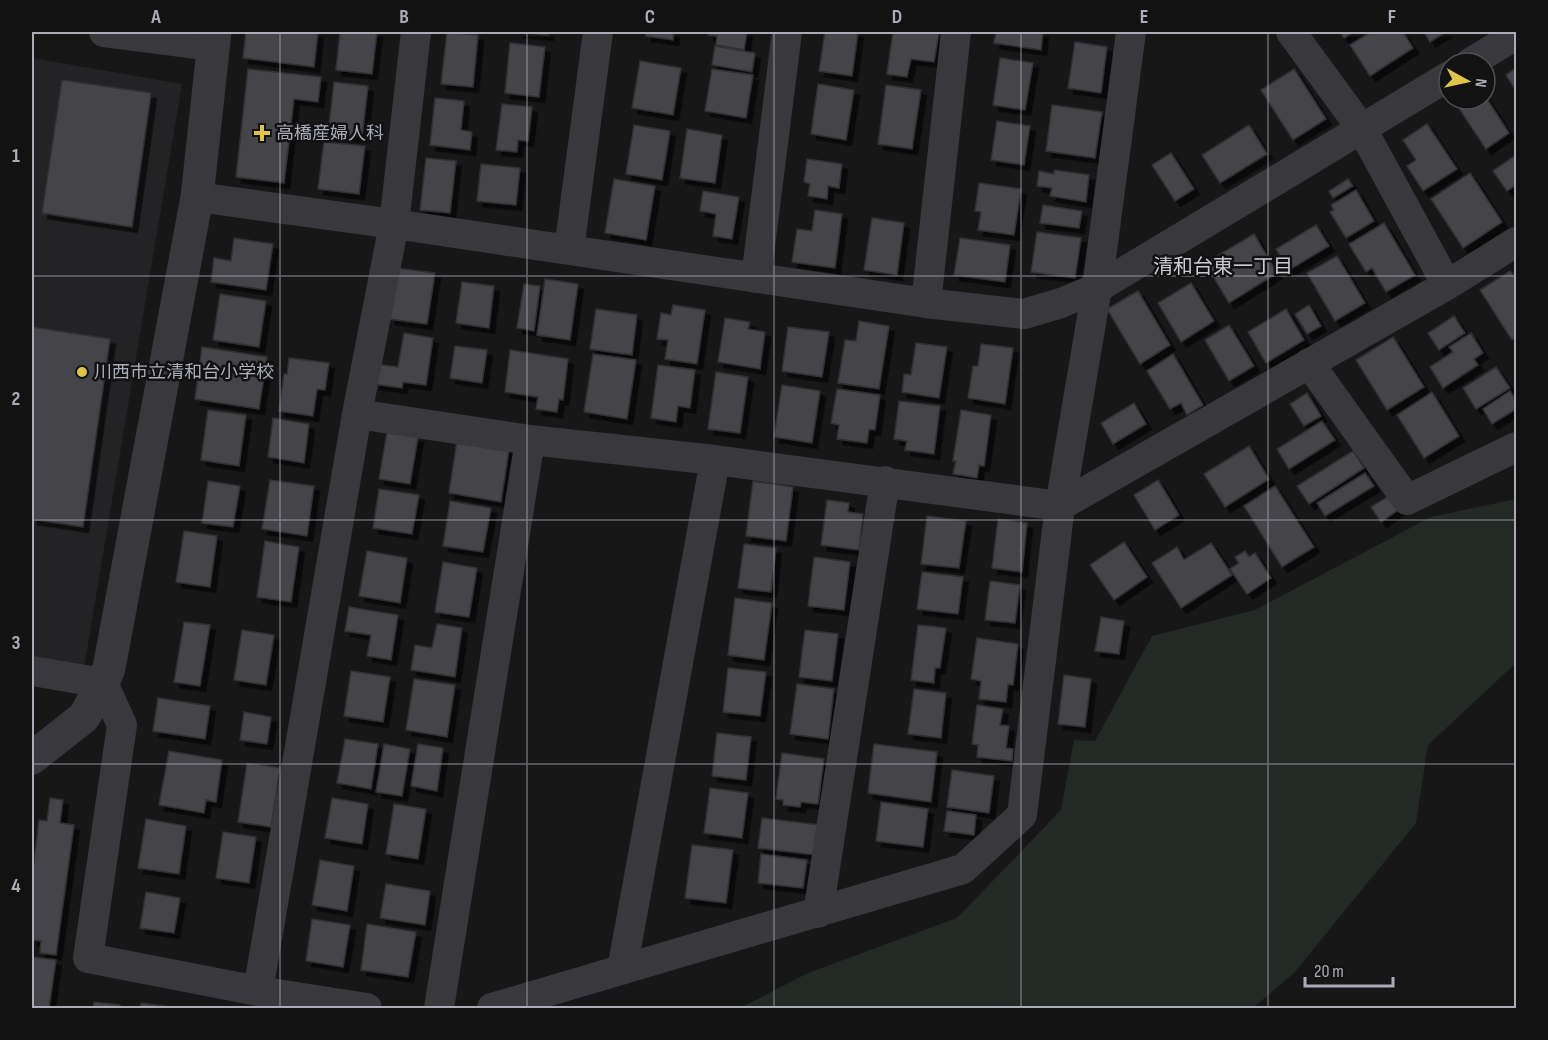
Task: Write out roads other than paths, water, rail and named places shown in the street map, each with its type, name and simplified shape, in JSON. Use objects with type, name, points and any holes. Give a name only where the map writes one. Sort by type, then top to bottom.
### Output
[{"type":"street","points":[[32,758],[84,717],[104,683],[109,668],[197,197],[214,39],[104,32]]},
{"type":"street","points":[[258,991],[357,414],[394,224],[416,32]]},
{"type":"street","points":[[569,250],[598,32]]},
{"type":"street","points":[[756,278],[787,32]]},
{"type":"street","points":[[926,303],[956,32]]},
{"type":"street","points":[[492,1008],[818,913],[963,868],[1022,815],[1060,506],[1096,288],[1131,32]]},
{"type":"street","points":[[1291,32],[1362,129],[1447,285]]},
{"type":"street","points":[[1486,51],[1504,37]]},
{"type":"street","points":[[197,197],[926,303],[1024,314],[1061,303],[1096,288],[1437,83]]},
{"type":"street","points":[[357,414],[530,440],[715,460],[1060,506],[1447,285],[1516,242]]},
{"type":"street","points":[[1309,363],[1407,500],[1516,447]]},
{"type":"street","points":[[439,1008],[530,440]]},
{"type":"street","points":[[622,970],[715,460]]},
{"type":"street","points":[[818,913],[885,482]]},
{"type":"street","points":[[32,671],[104,683]]},
{"type":"street","points":[[104,683],[122,725],[88,958],[258,991],[367,1008]]},
{"type":"place","name":"高橋産婦人科","points":[[262,133]]},
{"type":"place","name":"川西市立清和台小学校","points":[[82,372]]},
{"type":"district","name":"清和台東一丁目","points":[[1223,266]]}]
